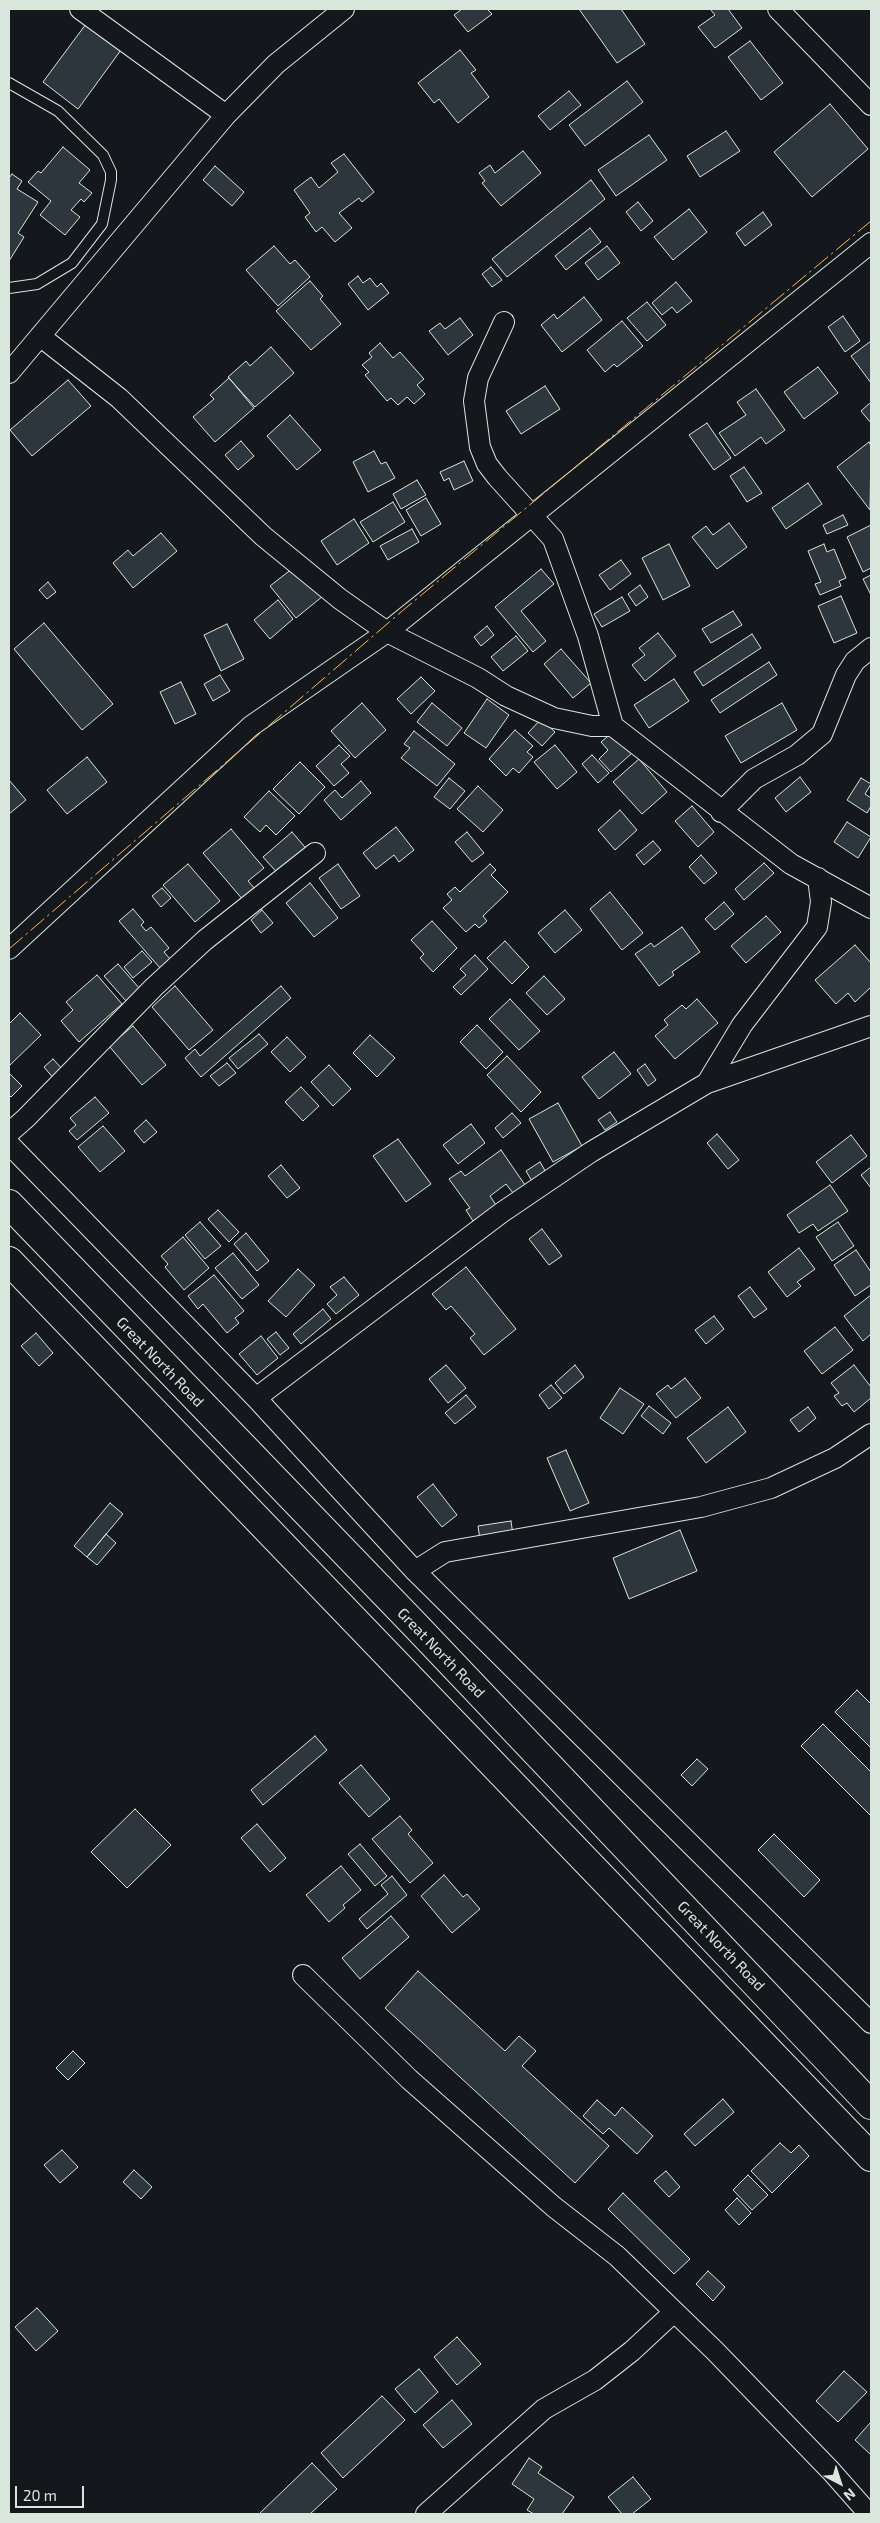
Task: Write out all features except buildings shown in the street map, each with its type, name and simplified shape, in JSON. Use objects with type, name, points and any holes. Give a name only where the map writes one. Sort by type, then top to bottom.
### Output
[{"type":"main road","name":"Great North Road","points":[[9,1204],[416,1626],[871,2105]]},
{"type":"main road","points":[[9,1261],[871,2157]]},
{"type":"street","points":[[80,9],[226,115]]},
{"type":"street","points":[[9,373],[226,115],[276,64],[344,9]]},
{"type":"street","points":[[778,9],[871,105]]},
{"type":"street","points":[[9,949],[251,726],[387,632],[871,243]]},
{"type":"street","points":[[504,322],[478,378],[474,401],[480,447],[487,464],[496,477],[553,539],[588,636],[613,726],[721,812],[791,864],[871,908]]},
{"type":"street","points":[[40,336],[118,398],[263,536],[340,599],[387,632],[478,678],[506,696],[554,718],[592,726],[613,726]]},
{"type":"street","points":[[721,812],[754,779],[797,755],[822,734],[846,675],[855,661],[871,648]]},
{"type":"street","points":[[9,1133],[154,987],[198,947],[314,853]]},
{"type":"street","points":[[707,1083],[742,1025],[817,927],[821,902],[818,878]]},
{"type":"street","points":[[256,1398],[501,1213],[591,1152],[707,1083],[871,1026]]},
{"type":"street","points":[[9,1144],[256,1398],[415,1572],[871,2024]]},
{"type":"street","points":[[415,1572],[446,1552],[702,1507],[757,1493],[797,1478],[835,1458],[871,1434]]},
{"type":"street","points":[[303,1975],[409,2079],[554,2207],[617,2256],[830,2471],[869,2514]]},
{"type":"street","points":[[426,2514],[544,2409],[595,2380],[632,2351],[674,2312]]},
{"type":"lane","points":[[9,84],[58,111],[102,155],[111,172],[102,224],[72,263],[37,284],[9,288]]},
{"type":"power","points":[[9,949],[401,612],[871,221]]}]
